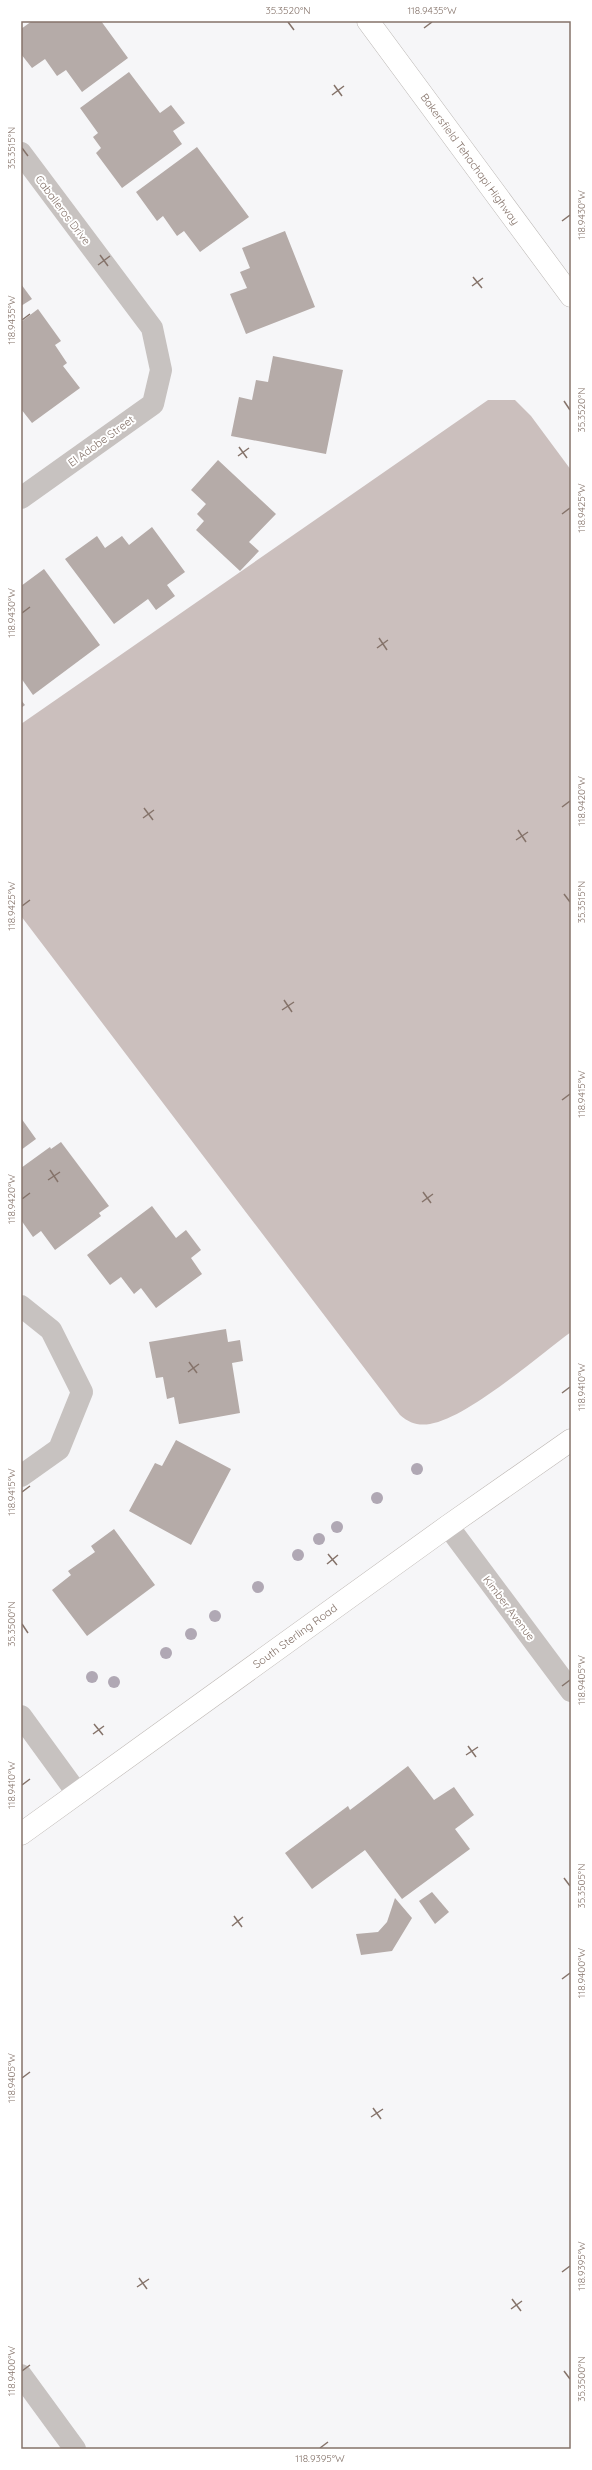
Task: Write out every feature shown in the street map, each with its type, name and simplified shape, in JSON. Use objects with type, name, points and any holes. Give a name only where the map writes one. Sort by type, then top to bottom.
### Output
[{"type":"main road","name":"Bakersfield Tehachapi Highway","points":[[368,21],[571,296]]},
{"type":"main road","name":"South Sterling Road","points":[[21,1834],[448,1526],[571,1440]]},
{"type":"street","name":"Caballeros Drive","points":[[21,154],[152,328],[161,370]]},
{"type":"street","name":"El Adobe Street","points":[[21,498],[153,404],[161,370]]},
{"type":"street","points":[[21,1306],[51,1330],[82,1392],[58,1449],[21,1476]]},
{"type":"street","name":"Kimber Avenue","points":[[448,1526],[571,1691]]},
{"type":"street","points":[[21,1716],[77,1793]]},
{"type":"street","points":[[21,2375],[75,2449]]},
{"type":"shaded area","points":[[488,400],[515,400],[531,416],[571,470],[571,1332],[483,1399],[446,1419],[422,1425],[410,1422],[400,1415],[21,916],[21,724]]},
{"type":"building","points":[[32,21],[101,21],[128,58],[82,92],[66,70],[57,76],[45,59],[32,68],[21,54],[21,29]]},
{"type":"building","points":[[129,72],[160,113],[171,105],[185,123],[173,131],[182,144],[122,188],[96,153],[101,148],[93,137],[98,133],[80,108]]},
{"type":"building","points":[[197,147],[249,217],[200,252],[184,231],[177,236],[163,216],[157,221],[136,192]]},
{"type":"building","points":[[285,231],[315,307],[246,334],[230,294],[247,288],[240,272],[250,268],[242,248]]},
{"type":"building","points":[[21,284],[32,299],[21,306]]},
{"type":"building","points":[[38,309],[61,341],[55,345],[67,363],[63,366],[80,388],[32,423],[21,409],[21,322]]},
{"type":"building","points":[[273,356],[343,370],[326,454],[231,436],[239,397],[252,400],[256,380],[268,382]]},
{"type":"building","points":[[218,460],[276,514],[249,542],[259,551],[240,571],[196,530],[204,521],[197,514],[206,504],[191,490]]},
{"type":"building","points":[[152,527],[185,572],[167,585],[175,596],[156,610],[148,599],[114,624],[65,559],[97,536],[105,548],[122,536],[129,545]]},
{"type":"building","points":[[44,569],[100,645],[33,695],[21,678],[21,586]]},
{"type":"building","points":[[21,700],[25,705],[21,708]]},
{"type":"building","points":[[21,1118],[36,1139],[21,1150]]},
{"type":"building","points":[[61,1142],[109,1206],[99,1213],[101,1216],[55,1250],[41,1231],[33,1237],[21,1220],[21,1168],[50,1147],[51,1149]]},
{"type":"building","points":[[152,1206],[176,1238],[186,1230],[201,1250],[191,1258],[202,1274],[156,1308],[141,1288],[134,1294],[121,1277],[110,1285],[87,1255]]},
{"type":"building","points":[[226,1329],[228,1342],[240,1340],[243,1361],[232,1363],[240,1413],[179,1424],[174,1397],[167,1399],[163,1377],[156,1378],[149,1342]]},
{"type":"building","points":[[176,1440],[231,1469],[191,1545],[129,1511],[155,1463],[162,1466]]},
{"type":"building","points":[[114,1529],[155,1585],[87,1636],[52,1590],[71,1575],[68,1571],[95,1552],[91,1546]]},
{"type":"building","points":[[408,1766],[434,1800],[454,1787],[474,1815],[455,1829],[470,1849],[402,1899],[365,1850],[312,1889],[285,1853],[348,1806],[350,1810]]},
{"type":"building","points":[[432,1892],[449,1912],[435,1924],[419,1901]]},
{"type":"building","points":[[395,1898],[412,1918],[392,1951],[361,1955],[356,1934],[378,1932],[387,1922]]}]
